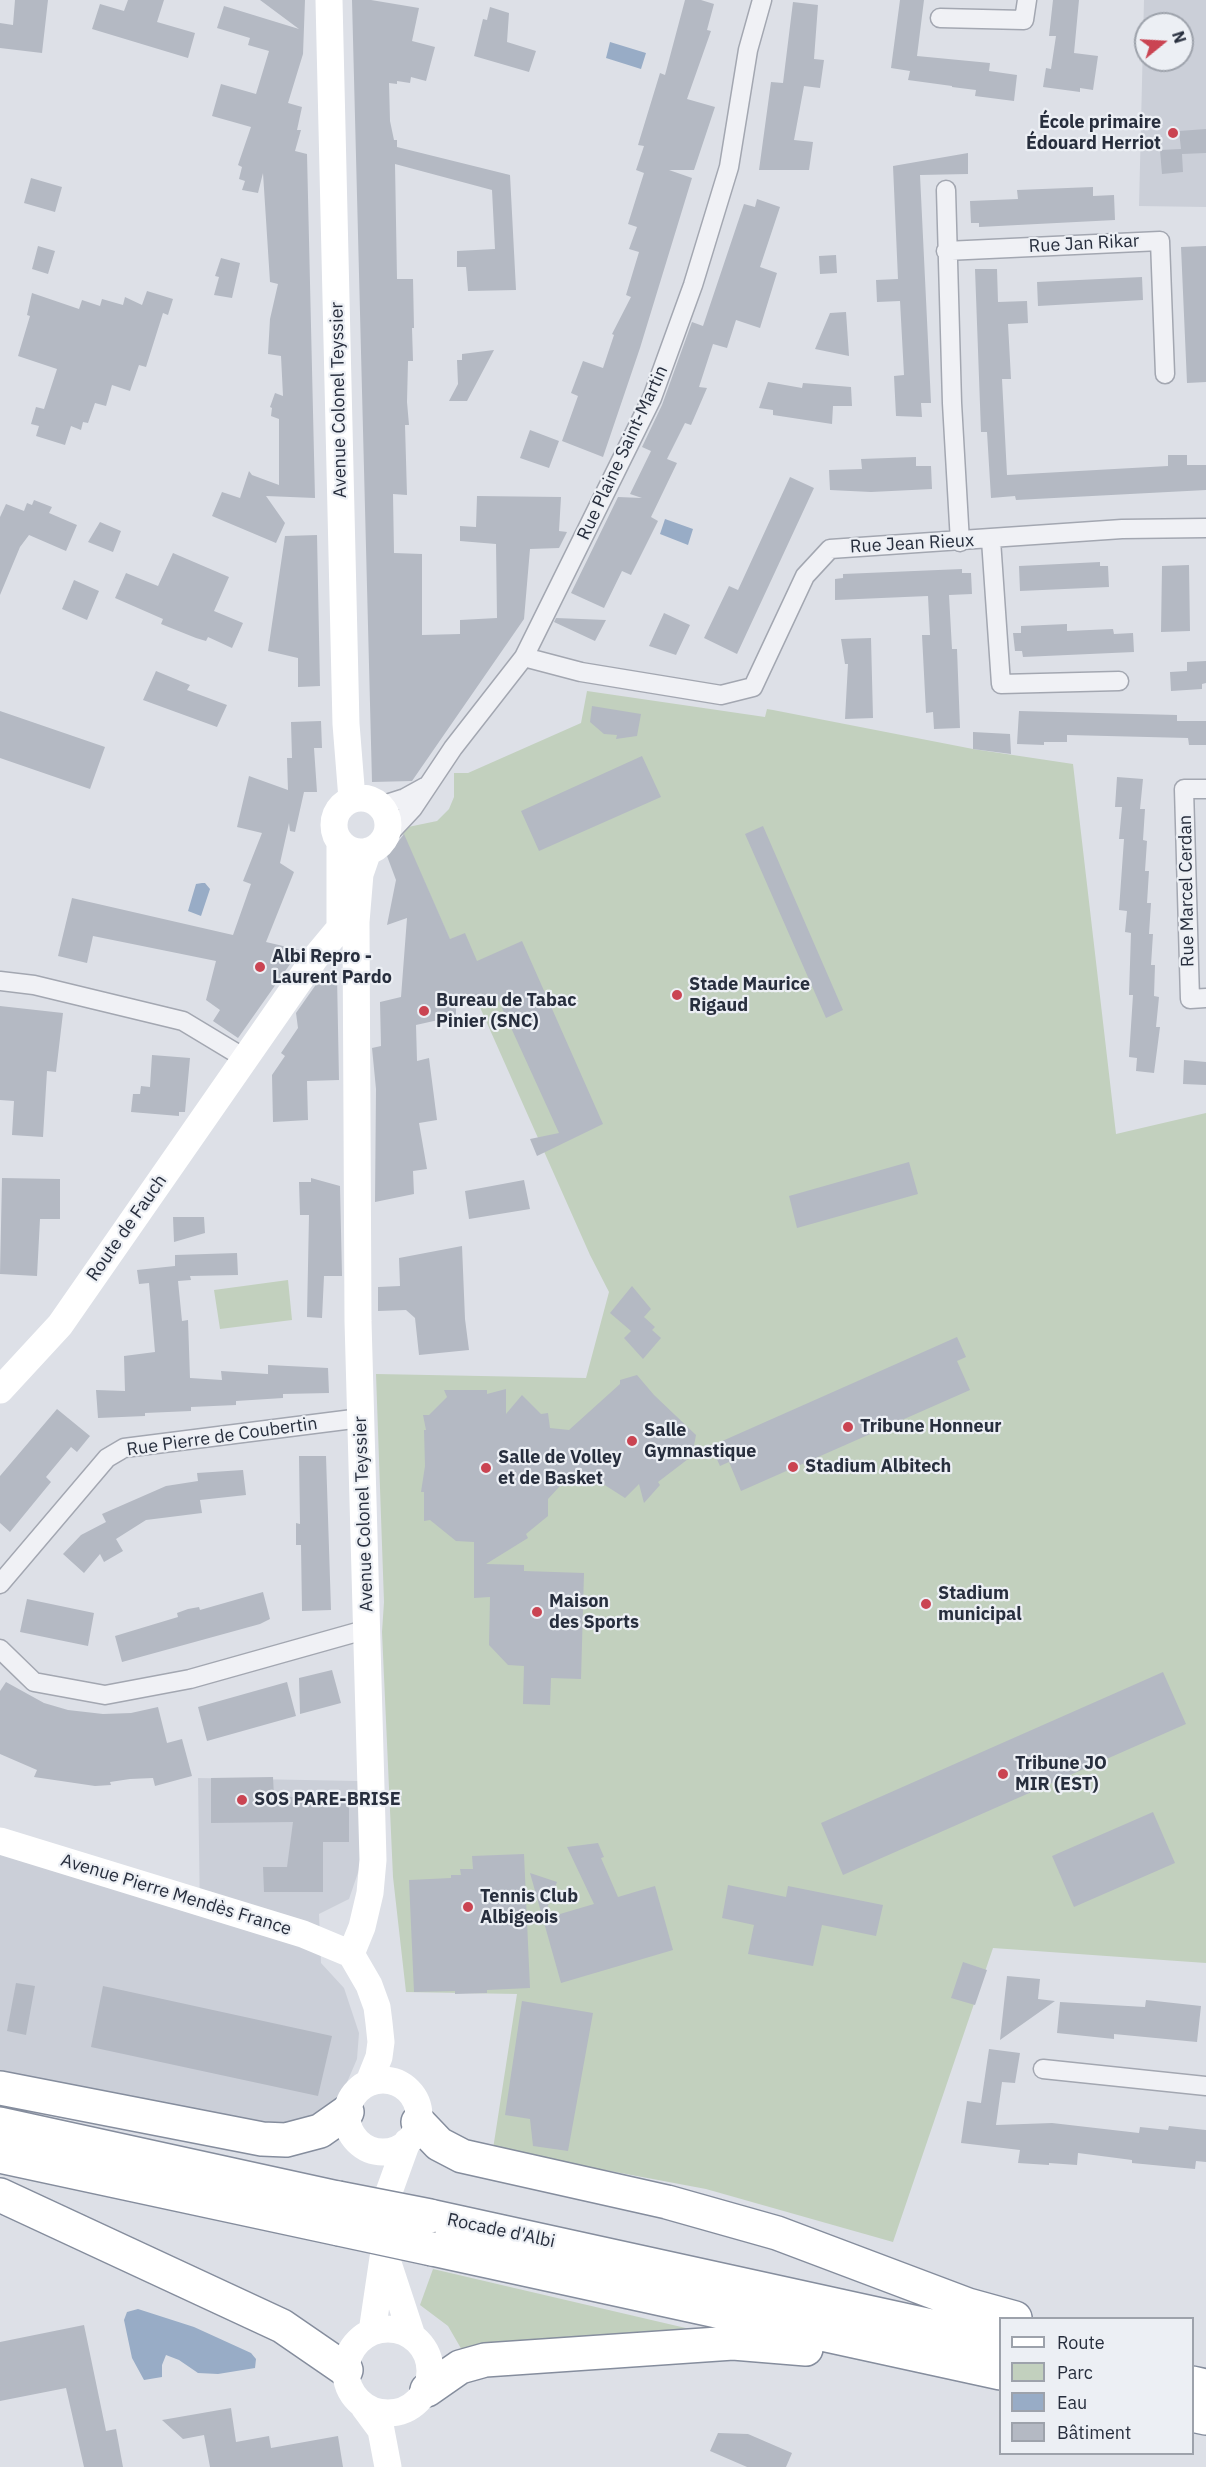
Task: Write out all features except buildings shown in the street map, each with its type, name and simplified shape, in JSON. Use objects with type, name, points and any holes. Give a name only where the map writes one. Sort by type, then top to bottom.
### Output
[{"type":"highway","points":[[0,2088],[262,2139],[286,2140],[320,2131],[347,2112]]},
{"type":"highway","name":"Rocade d'Albi","points":[[0,2124],[339,2213],[432,2249],[999,2373]]},
{"type":"highway","points":[[413,2132],[462,2156],[667,2202],[777,2234],[968,2305],[1008,2317]]},
{"type":"highway","name":"Rocade d'Albi","points":[[0,2156],[339,2213],[430,2216],[999,2341]]},
{"type":"highway","points":[[0,2195],[282,2326],[346,2370]]},
{"type":"highway","points":[[420,2398],[460,2367],[485,2360],[733,2343],[835,2352],[856,2342]]},
{"type":"main road","name":"Avenue Colonel Teyssier","points":[[330,0],[346,724],[352,799]]},
{"type":"main road","points":[[352,799],[368,799],[380,806],[387,822],[376,845],[353,851],[340,843],[334,826],[335,818],[344,803],[352,799]]},
{"type":"main road","name":"Avenue Colonel Teyssier","points":[[340,843],[340,928],[357,976]]},
{"type":"main road","name":"Avenue Colonel Teyssier","points":[[351,1954],[362,1927],[370,1893],[373,1860],[361,1418],[356,922],[360,873],[376,845]]},
{"type":"main road","name":"Route de Fauch","points":[[0,1390],[60,1325],[315,958],[340,928]]},
{"type":"main road","name":"Avenue Pierre Mendès France","points":[[0,1841],[303,1934],[351,1954]]},
{"type":"main road","points":[[351,1954],[361,1968],[373,1996],[381,2042],[379,2057],[369,2082],[354,2094],[347,2112],[347,2123],[357,2142],[376,2151],[387,2152],[398,2148],[413,2132]]},
{"type":"main road","points":[[366,2148],[385,2203],[413,2132],[418,2111],[381,2042]]},
{"type":"main road","points":[[369,2082],[390,2080],[408,2090]]},
{"type":"main road","points":[[372,2332],[384,2251],[412,2336]]},
{"type":"main road","points":[[392,2329],[412,2336],[423,2346],[429,2360],[431,2375],[389,2467],[381,2430],[351,2391],[346,2370],[353,2347],[362,2338],[372,2332],[392,2329]]},
{"type":"main road","points":[[364,2407],[377,2413],[391,2414],[420,2398]]},
{"type":"street","name":"Rue Plaine Saint-Martin","points":[[380,806],[405,798],[429,784],[453,748],[524,657],[652,398],[693,285],[729,167],[748,50],[762,0]]},
{"type":"street","points":[[940,18],[1024,20],[1027,0]]},
{"type":"street","points":[[946,190],[946,250],[960,542]]},
{"type":"street","name":"Rue Jan Rikar","points":[[946,250],[1160,241],[1165,374]]},
{"type":"street","name":"Rue Jean Rieux","points":[[524,657],[581,672],[721,695],[753,687],[805,576],[830,549],[991,540],[1122,529],[1206,528]]},
{"type":"street","points":[[991,540],[1001,684],[1119,681]]},
{"type":"street","points":[[376,845],[413,808],[429,784]]},
{"type":"street","name":"Rue Marcel Cerdan","points":[[1206,789],[1184,789],[1190,999],[1206,998]]},
{"type":"street","points":[[0,981],[34,985],[183,1021],[246,1059]]},
{"type":"street","name":"Rue Pierre de Coubertin","points":[[0,1584],[107,1458],[124,1448],[361,1418]]},
{"type":"street","points":[[0,1649],[34,1682],[105,1695],[190,1679],[368,1629]]},
{"type":"street","points":[[1043,2069],[1206,2086]]},
{"type":"shaded area","name":"École primaire Édouard Herriot","points":[[1144,0],[1206,0],[1206,207],[1139,206],[1142,72],[1194,72],[1194,12],[1144,12]]},
{"type":"shaded area","points":[[198,1778],[358,1781],[364,1855],[349,1899],[319,1914],[321,1963],[344,1988],[359,2033],[357,2059],[345,2087],[328,2113],[303,2129],[0,2071],[0,1853],[200,1915]]},
{"type":"green space","name":"Stadium Albitech","points":[[587,691],[765,717],[767,709],[973,749],[1073,764],[1116,1134],[1206,1113],[1206,1963],[993,1948],[893,2242],[706,2189],[493,2149],[517,1994],[406,1992],[393,1877],[382,1632],[384,1602],[376,1374],[586,1378],[609,1292],[590,1255],[403,834],[408,827],[437,821],[449,809],[454,797],[454,773],[468,773],[581,723]]},
{"type":"green space","points":[[288,1280],[292,1320],[220,1329],[214,1290]]},
{"type":"green space","points":[[433,2269],[690,2329],[687,2336],[466,2357],[448,2326],[420,2305]]},
{"type":"water","points":[[610,42],[646,53],[641,69],[606,58]]},
{"type":"water","points":[[665,519],[693,529],[688,545],[660,534]]},
{"type":"water","points":[[205,883],[210,889],[201,916],[188,911],[196,884]]},
{"type":"water","points":[[138,2309],[194,2327],[251,2353],[256,2359],[255,2368],[218,2374],[198,2373],[179,2360],[166,2355],[162,2365],[162,2377],[144,2380],[132,2358],[124,2320],[127,2312]]},
{"type":"place","name":"École primaire Édouard Herriot","points":[[1173,133]]},
{"type":"place","name":"Albi Repro - Laurent Pardo","points":[[260,967]]},
{"type":"place","name":"Stade Maurice Rigaud","points":[[677,995]]},
{"type":"place","name":"Bureau de Tabac Pinier (SNC)","points":[[424,1011]]},
{"type":"place","name":"Tribune Honneur","points":[[848,1427]]},
{"type":"place","name":"Salle Gymnastique","points":[[632,1441]]},
{"type":"place","name":"Stadium Albitech","points":[[793,1467]]},
{"type":"place","name":"Salle de Volley et de Basket","points":[[486,1468]]},
{"type":"place","name":"Stadium municipal","points":[[926,1604]]},
{"type":"place","name":"Maison des Sports","points":[[537,1612]]},
{"type":"place","name":"Tribune JO MIR (EST)","points":[[1003,1774]]},
{"type":"place","name":"SOS PARE-BRISE","points":[[242,1800]]},
{"type":"place","name":"Tennis Club Albigeois","points":[[468,1907]]}]
